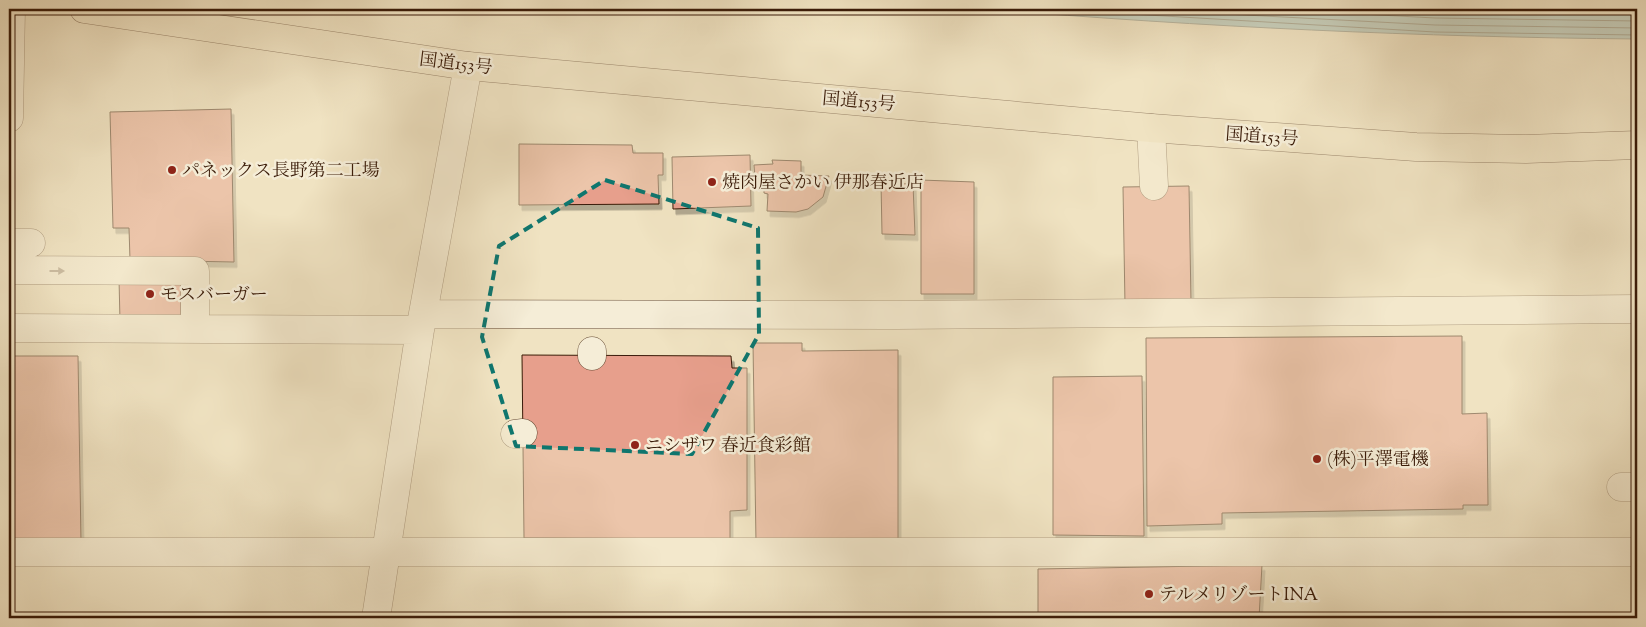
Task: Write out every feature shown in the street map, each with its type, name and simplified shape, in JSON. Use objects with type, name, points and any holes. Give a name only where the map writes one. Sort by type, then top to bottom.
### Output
[{"type":"highway","name":"国道153号","points":[[84,9],[468,66],[1151,128],[1416,147],[1526,149],[1637,145]]},
{"type":"street","points":[[9,118],[11,9]]},
{"type":"street","points":[[376,618],[421,322],[468,66]]},
{"type":"street","points":[[1151,128],[1154,186]]},
{"type":"street","points":[[9,270],[195,271],[195,329]]},
{"type":"street","points":[[9,328],[104,323],[195,329],[504,319],[868,311],[1637,309]]},
{"type":"street","points":[[9,552],[1637,552]]},
{"type":"highlighted area","points":[[605,180],[758,228],[759,334],[692,454],[516,446],[482,337],[499,246]]},
{"type":"water","points":[[986,9],[1637,9],[1637,39],[1474,36],[1312,30]]},
{"type":"building","name":"パネックス長野第二工場","points":[[231,109],[234,262],[130,260],[129,228],[113,228],[110,112]]},
{"type":"building","points":[[519,144],[632,145],[633,153],[663,153],[663,175],[658,175],[659,204],[519,205]]},
{"type":"building","name":"焼肉屋さかい 伊那春近店","points":[[750,155],[751,206],[673,209],[672,157]]},
{"type":"building","points":[[772,160],[801,161],[801,175],[829,176],[823,197],[808,209],[796,212],[767,211],[768,194],[764,193],[764,178],[755,178],[754,165],[773,164]]},
{"type":"building","points":[[921,180],[974,182],[974,294],[921,294]]},
{"type":"building","points":[[881,183],[913,184],[915,235],[882,234]]},
{"type":"building","points":[[1189,186],[1191,302],[1125,305],[1123,187]]},
{"type":"building","name":"モスバーガー","points":[[119,279],[181,279],[181,322],[120,321]]},
{"type":"building","name":"(株)平澤電機","points":[[1462,336],[1462,414],[1487,413],[1488,505],[1463,505],[1463,509],[1222,513],[1222,524],[1147,526],[1146,338]]},
{"type":"building","points":[[753,343],[802,343],[802,351],[898,350],[898,542],[756,543]]},
{"type":"building","name":"ニシザワ 春近食彩館","points":[[522,355],[731,356],[732,368],[747,368],[747,510],[730,511],[730,539],[524,538]]},
{"type":"building","points":[[9,356],[78,356],[81,542],[9,542]]},
{"type":"building","points":[[1142,376],[1144,536],[1053,535],[1053,377]]},
{"type":"building","name":"テルメリゾートINA","points":[[1262,565],[1259,618],[1038,618],[1038,569]]},
{"type":"place","name":"パネックス長野第二工場","points":[[172,170]]},
{"type":"place","name":"焼肉屋さかい 伊那春近店","points":[[712,182]]},
{"type":"place","name":"モスバーガー","points":[[150,294]]},
{"type":"place","name":"ニシザワ 春近食彩館","points":[[635,445]]},
{"type":"place","name":"(株)平澤電機","points":[[1317,459]]},
{"type":"place","name":"テルメリゾートINA","points":[[1149,594]]}]
